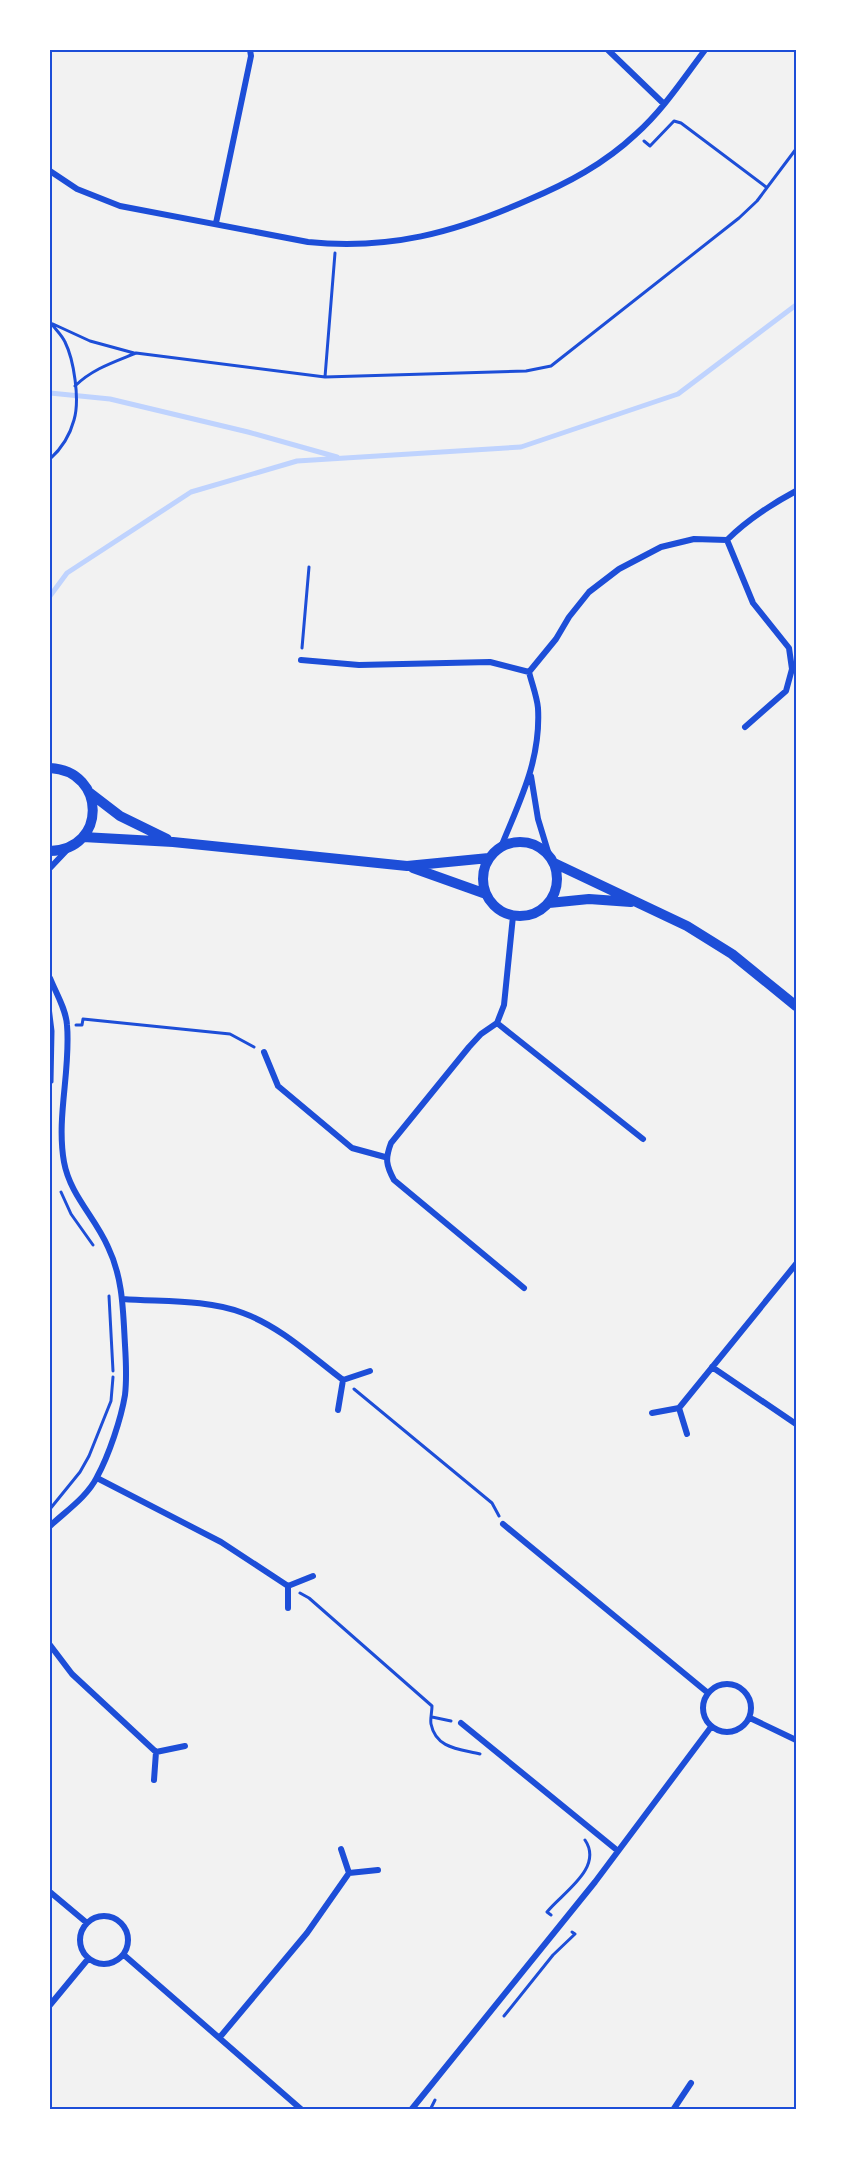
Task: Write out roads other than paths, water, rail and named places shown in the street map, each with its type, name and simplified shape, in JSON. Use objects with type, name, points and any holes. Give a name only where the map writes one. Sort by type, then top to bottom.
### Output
[{"type":"street","points":[[216,224],[251,56],[250,50]]},
{"type":"street","points":[[608,50],[664,104]]},
{"type":"street","points":[[50,171],[77,189],[120,206],[308,242],[335,245],[383,243],[428,236],[488,218],[569,182],[606,160],[637,134],[664,104],[705,50]]},
{"type":"street","points":[[529,672],[589,592],[618,569],[661,547],[694,539],[727,540],[743,523],[796,491]]},
{"type":"street","points":[[727,540],[753,603],[789,648],[792,669],[786,691],[745,727]]},
{"type":"street","points":[[301,660],[359,665],[490,662],[529,672]]},
{"type":"street","points":[[529,672],[538,706],[537,734],[531,775],[501,846],[489,858],[484,869],[483,882],[486,894],[492,904],[502,912],[513,916],[533,914],[549,903],[589,899],[637,902]]},
{"type":"street","points":[[50,768],[63,769],[74,774],[90,793],[93,804],[90,827],[83,837],[50,868]]},
{"type":"street","points":[[531,775],[537,819],[557,884],[549,903]]},
{"type":"street","points":[[90,793],[120,816],[173,842]]},
{"type":"street","points":[[83,837],[173,842],[407,866],[489,858]]},
{"type":"street","points":[[501,846],[513,842],[526,842],[538,847],[551,859],[687,926],[732,954],[796,1006]]},
{"type":"street","points":[[50,851],[70,847]]},
{"type":"street","points":[[407,866],[486,894]]},
{"type":"street","points":[[513,916],[504,1005],[497,1023],[481,1034],[469,1047],[391,1143],[386,1157],[387,1167],[394,1180],[524,1288]]},
{"type":"street","points":[[50,978],[67,1024],[62,1133],[64,1163],[72,1187],[107,1244],[118,1271],[123,1299],[126,1371],[125,1396],[113,1439],[97,1478],[78,1502],[50,1526]]},
{"type":"street","points":[[497,1023],[644,1139]]},
{"type":"street","points":[[264,1052],[278,1086],[352,1148],[386,1157]]},
{"type":"street","points":[[652,1413],[679,1408],[796,1264]]},
{"type":"street","points":[[123,1299],[212,1305],[243,1313],[277,1330],[343,1380]]},
{"type":"street","points":[[712,1367],[796,1424]]},
{"type":"street","points":[[343,1380],[370,1371]]},
{"type":"street","points":[[338,1410],[343,1380]]},
{"type":"street","points":[[679,1408],[687,1434]]},
{"type":"street","points":[[97,1478],[221,1542],[288,1586]]},
{"type":"street","points":[[503,1524],[708,1693]]},
{"type":"street","points":[[288,1586],[313,1576]]},
{"type":"street","points":[[288,1586],[288,1608]]},
{"type":"street","points":[[50,1645],[72,1674],[156,1752]]},
{"type":"street","points":[[729,1684],[743,1690],[752,1703],[750,1718],[746,1725],[733,1732],[718,1731],[711,1727],[706,1721],[703,1707],[708,1693],[721,1685],[729,1684]]},
{"type":"street","points":[[750,1718],[796,1740]]},
{"type":"street","points":[[461,1723],[618,1851]]},
{"type":"street","points":[[411,2109],[618,1851],[711,1727]]},
{"type":"street","points":[[156,1752],[185,1746]]},
{"type":"street","points":[[154,1780],[156,1752]]},
{"type":"street","points":[[340,1849],[349,1873]]},
{"type":"street","points":[[220,2037],[307,1933],[349,1873],[378,1870]]},
{"type":"street","points":[[50,1892],[87,1923]]},
{"type":"street","points":[[107,1916],[120,1922],[128,1934],[129,1941],[124,1955],[118,1960],[103,1965],[88,1959],[80,1945],[80,1937],[87,1923],[107,1916]]},
{"type":"street","points":[[124,1955],[302,2109]]},
{"type":"street","points":[[50,2005],[88,1959]]},
{"type":"street","points":[[673,2109],[691,2083]]},
{"type":"waterway","points":[[50,596],[67,573],[191,492],[297,461],[521,447],[678,394],[796,305]]},
{"type":"waterway","points":[[50,393],[110,399],[248,432],[337,457]]}]
